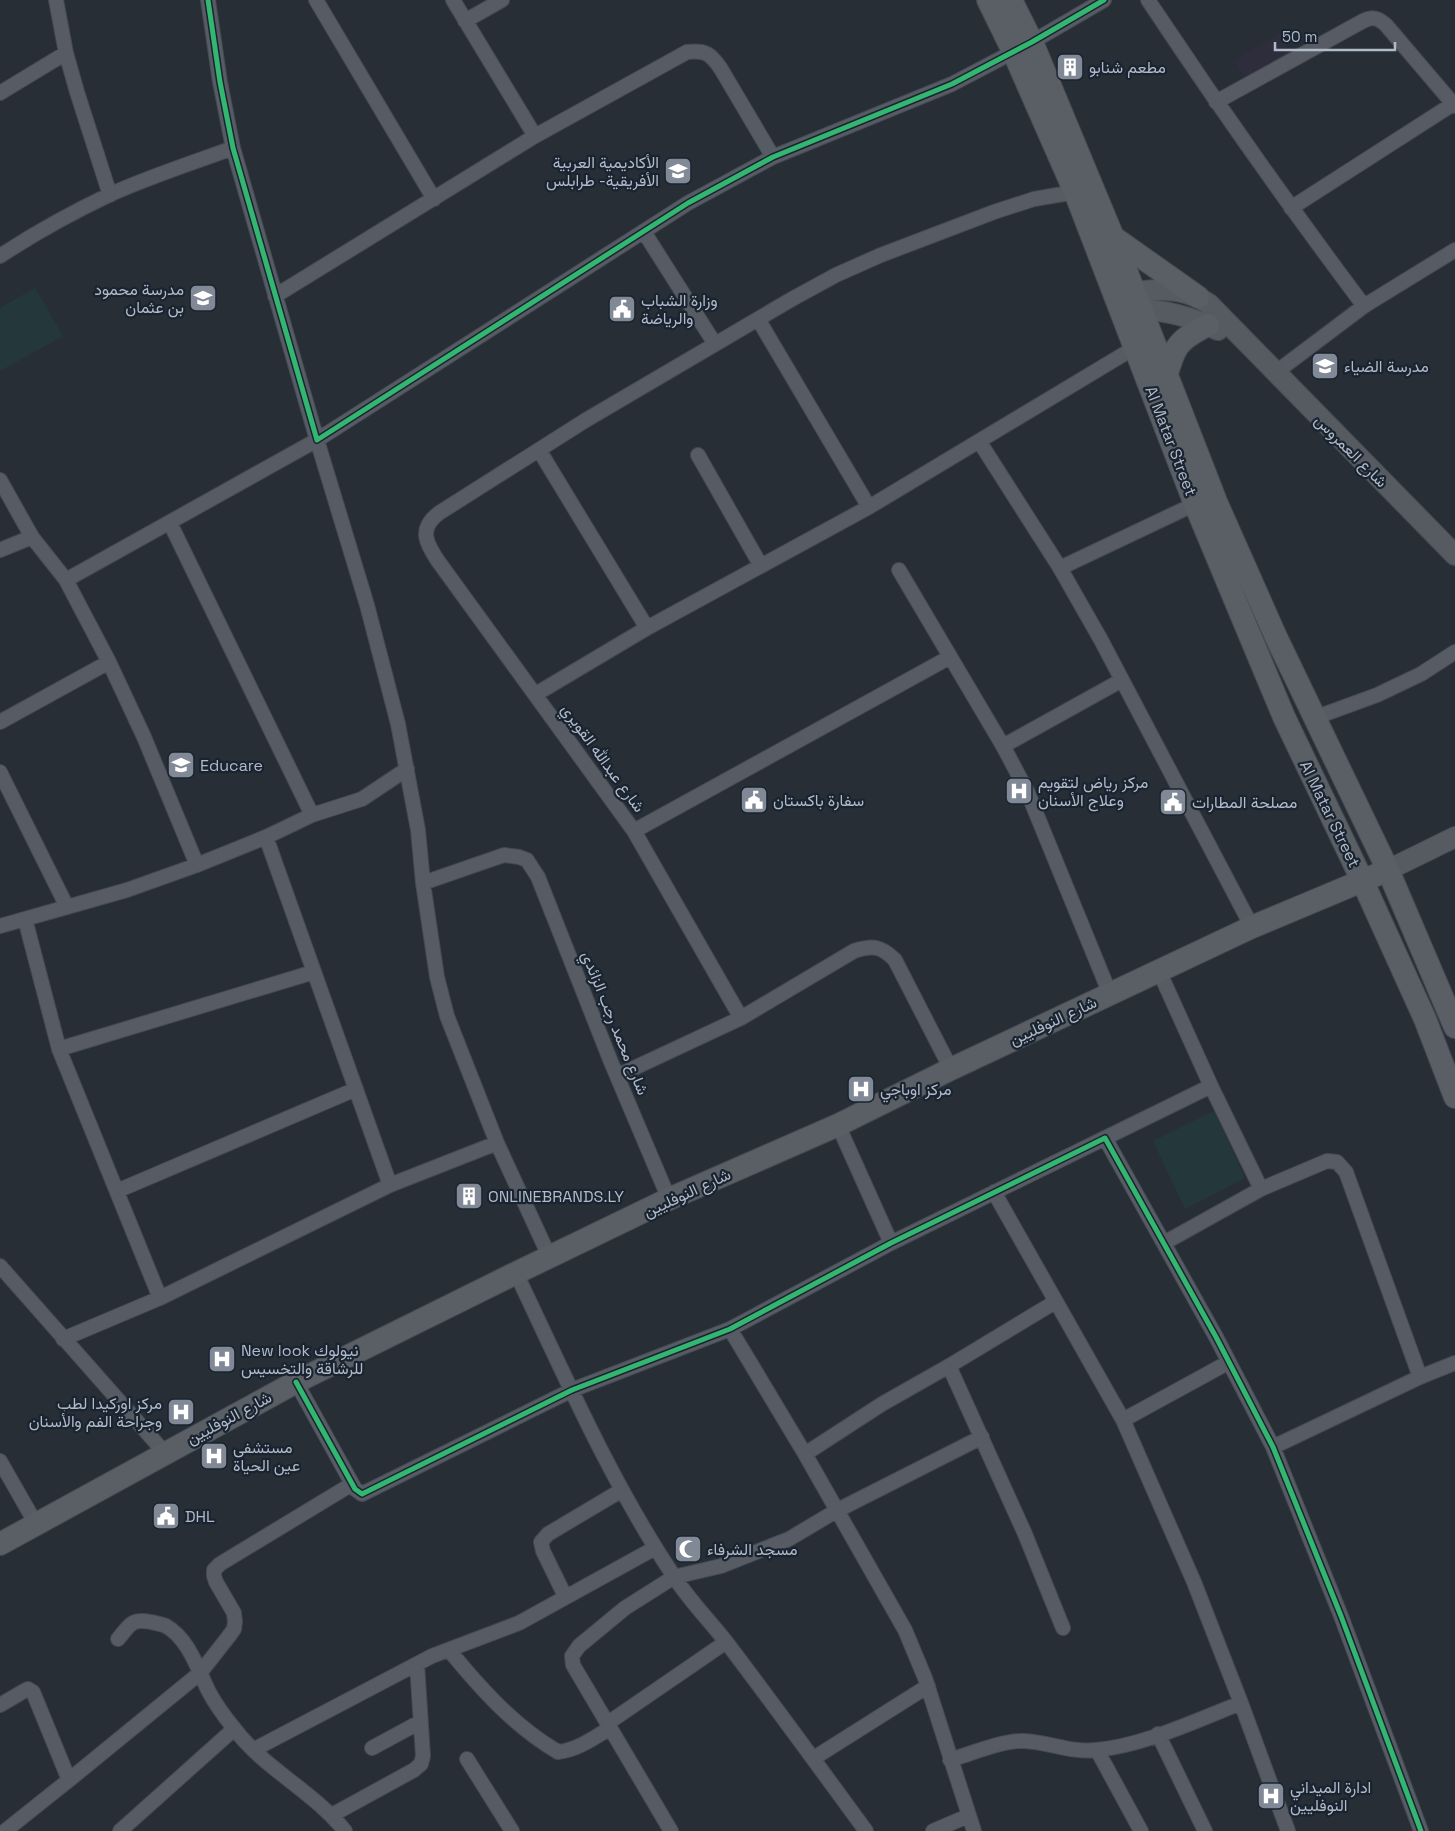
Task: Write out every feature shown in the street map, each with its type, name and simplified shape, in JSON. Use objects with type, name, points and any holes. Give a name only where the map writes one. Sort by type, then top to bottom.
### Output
[{"type":"main road","name":"Al Matar Street","points":[[988,0],[1023,46],[1113,237],[1128,302],[1134,348],[1195,504],[1284,717],[1362,880],[1425,1019],[1455,1097]]},
{"type":"main road","name":"Al Matar Street","points":[[1011,0],[1023,46],[1075,192],[1166,377],[1217,504],[1314,718],[1388,870],[1455,1027]]},
{"type":"main road","points":[[1113,237],[1198,297]]},
{"type":"main road","points":[[1166,377],[1174,351],[1180,342],[1208,325]]},
{"type":"main road","name":"شارع النوفليين","points":[[0,1544],[296,1382],[516,1274],[669,1200],[838,1125],[951,1069],[1252,927],[1388,870]]},
{"type":"street","points":[[56,0],[66,53],[110,195]]},
{"type":"street","points":[[208,0],[220,82],[233,148],[317,440],[367,605],[398,724],[418,830],[423,883],[437,977],[447,1016],[497,1143],[550,1258]]},
{"type":"street","points":[[316,0],[434,199]]},
{"type":"street","points":[[453,0],[535,136]]},
{"type":"street","points":[[465,21],[502,0]]},
{"type":"street","points":[[66,580],[317,440],[688,203],[773,157],[945,87],[1104,0]]},
{"type":"street","points":[[1148,0],[1290,208],[1364,306]]},
{"type":"street","points":[[1216,102],[1363,21],[1374,17],[1380,19],[1386,25],[1454,105],[1290,208]]},
{"type":"street","points":[[276,296],[535,136],[687,52],[705,52],[713,58],[773,157]]},
{"type":"street","points":[[0,94],[66,53]]},
{"type":"street","points":[[0,256],[20,243],[110,195],[152,177],[233,148]]},
{"type":"street","points":[[648,628],[539,450],[715,344],[836,275],[881,255],[1002,210],[1034,199],[1075,192]]},
{"type":"street","points":[[644,232],[715,344]]},
{"type":"street","points":[[1275,372],[1364,306],[1455,250]]},
{"type":"street","name":"شارع العمروس","points":[[1128,302],[1168,290],[1198,297],[1217,311],[1248,345],[1455,555]]},
{"type":"street","name":"شارع العمروس","points":[[1128,302],[1166,311],[1208,325],[1248,345]]},
{"type":"street","points":[[758,319],[869,507]]},
{"type":"street","points":[[536,694],[648,628],[869,507],[1134,348]]},
{"type":"street","points":[[979,440],[1060,568],[1122,680],[1252,927]]},
{"type":"street","name":"شارع عبدالله القويري","points":[[539,450],[430,520],[425,535],[428,546],[634,831],[740,1018]]},
{"type":"street","points":[[698,455],[761,566]]},
{"type":"street","points":[[0,480],[32,537],[66,580],[109,662],[144,737],[196,865]]},
{"type":"street","points":[[1060,568],[1195,504]]},
{"type":"street","points":[[170,523],[312,815]]},
{"type":"street","points":[[0,550],[32,537]]},
{"type":"street","points":[[899,570],[1003,746],[1026,790],[1110,994]]},
{"type":"street","points":[[1314,718],[1376,695],[1421,674],[1455,652]]},
{"type":"street","points":[[634,831],[950,657]]},
{"type":"street","points":[[0,722],[109,662]]},
{"type":"street","points":[[1003,746],[1122,680]]},
{"type":"street","points":[[0,926],[128,890],[266,838],[312,815],[362,799],[407,769]]},
{"type":"street","points":[[0,772],[67,907]]},
{"type":"street","points":[[1388,870],[1455,837]]},
{"type":"street","points":[[266,838],[390,1184]]},
{"type":"street","name":"شارع محمد رجب الزائدي","points":[[423,883],[504,856],[519,857],[527,860],[538,877],[616,1076],[669,1200]]},
{"type":"street","points":[[25,919],[59,1048],[160,1298]]},
{"type":"street","points":[[616,1076],[740,1018],[854,951],[866,947],[878,948],[887,952],[895,960],[951,1069]]},
{"type":"street","points":[[1159,971],[1211,1086],[1261,1189]]},
{"type":"street","points":[[59,1048],[314,972]]},
{"type":"street","points":[[296,1382],[352,1484],[357,1492],[362,1494],[572,1390],[730,1330],[891,1243],[1211,1086]]},
{"type":"street","points":[[117,1191],[356,1089]]},
{"type":"street","points":[[838,1125],[891,1243]]},
{"type":"street","points":[[1105,1138],[1229,1362],[1273,1447],[1341,1616],[1421,1831]]},
{"type":"street","points":[[63,1339],[160,1298],[390,1184],[497,1143]]},
{"type":"street","points":[[1164,1243],[1261,1189],[1326,1161],[1337,1162],[1346,1172],[1420,1377]]},
{"type":"street","points":[[994,1192],[1123,1420],[1194,1582],[1288,1831]]},
{"type":"street","points":[[0,1266],[165,1453]]},
{"type":"street","points":[[516,1274],[622,1490],[674,1577],[814,1758],[866,1831]]},
{"type":"street","points":[[805,1454],[882,1404],[1055,1302]]},
{"type":"street","points":[[730,1330],[805,1454],[905,1630],[928,1686],[974,1831]]},
{"type":"street","points":[[1123,1420],[1229,1362]]},
{"type":"street","points":[[1273,1447],[1420,1377],[1455,1363]]},
{"type":"street","points":[[949,1366],[1025,1534],[1063,1628]]},
{"type":"street","points":[[671,1831],[576,1670],[571,1659],[579,1646],[625,1608],[674,1577],[721,1566],[789,1539],[836,1511],[982,1437]]},
{"type":"street","points":[[0,1462],[36,1524]]},
{"type":"street","points":[[5,1831],[200,1673],[234,1629],[235,1622],[234,1613],[216,1582],[214,1570],[230,1557],[352,1484]]},
{"type":"street","points":[[565,1596],[543,1551],[542,1542],[548,1534],[622,1490]]},
{"type":"street","points":[[253,1750],[417,1664],[519,1623],[565,1596],[656,1548]]},
{"type":"street","points":[[118,1639],[132,1622],[138,1619],[165,1625],[178,1637],[189,1652],[216,1704],[234,1729],[253,1750],[332,1815],[345,1831]]},
{"type":"street","points":[[449,1650],[489,1698],[522,1726],[558,1752],[567,1751],[579,1746],[726,1642]]},
{"type":"street","points":[[332,1815],[414,1770],[420,1764],[423,1756],[417,1664]]},
{"type":"street","points":[[814,1758],[928,1686]]},
{"type":"street","points":[[0,1705],[28,1689],[33,1692],[69,1780]]},
{"type":"street","points":[[950,1760],[989,1748],[1024,1741],[1071,1750],[1097,1750],[1158,1734],[1241,1703]]},
{"type":"street","points":[[372,1748],[420,1722]]},
{"type":"street","points":[[120,1831],[234,1729]]},
{"type":"street","points":[[1158,1734],[1205,1831]]},
{"type":"street","points":[[1097,1750],[1141,1831]]},
{"type":"street","points":[[467,1759],[512,1831]]},
{"type":"street","points":[[933,1831],[968,1816]]},
{"type":"shaded area","points":[[1280,33],[1291,53],[1245,80],[1234,60]]},
{"type":"green space","points":[[35,288],[63,336],[0,371],[0,308]]},
{"type":"green space","points":[[1214,1111],[1245,1178],[1185,1209],[1153,1141]]},
{"type":"cycle path","points":[[208,0],[220,82],[233,148],[317,440],[688,203],[773,157],[952,84],[1032,42],[1104,0]]},
{"type":"cycle path","points":[[296,1382],[355,1489],[362,1494],[572,1390],[730,1329],[891,1243],[1105,1138],[1216,1337],[1273,1447],[1341,1616],[1421,1831]]},
{"type":"place","name":"مطعم شنابو","points":[[1070,67]]},
{"type":"place","name":"الأكاديمية العربية الأفريقية- طرابلس","points":[[678,171]]},
{"type":"place","name":"مدرسة محمود بن عثمان","points":[[203,298]]},
{"type":"place","name":"وزارة الشباب والرياضة","points":[[622,309]]},
{"type":"place","name":"مدرسة الضياء","points":[[1325,366]]},
{"type":"place","name":"Educare","points":[[181,765]]},
{"type":"place","name":"مركز رياض لتقويم وعلاج الأسنان","points":[[1019,791]]},
{"type":"place","name":"سفارة باكستان","points":[[754,800]]},
{"type":"place","name":"مصلحة المطارات","points":[[1173,802]]},
{"type":"place","name":"مركز اوباجي","points":[[861,1089]]},
{"type":"place","name":"ONLINEBRANDS.LY","points":[[469,1196]]},
{"type":"place","name":"New look نيولوك للرشاقة والتخسيس","points":[[222,1359]]},
{"type":"place","name":"مركز اوركيدا لطب وجراحة الفم والأسنان","points":[[181,1412]]},
{"type":"place","name":"مستشفى عين الحياة","points":[[214,1456]]},
{"type":"place","name":"DHL","points":[[166,1516]]},
{"type":"place","name":"مسجد الشرفاء","points":[[688,1549]]},
{"type":"place","name":"ادارة الميداني النوفليين","points":[[1271,1796]]}]
